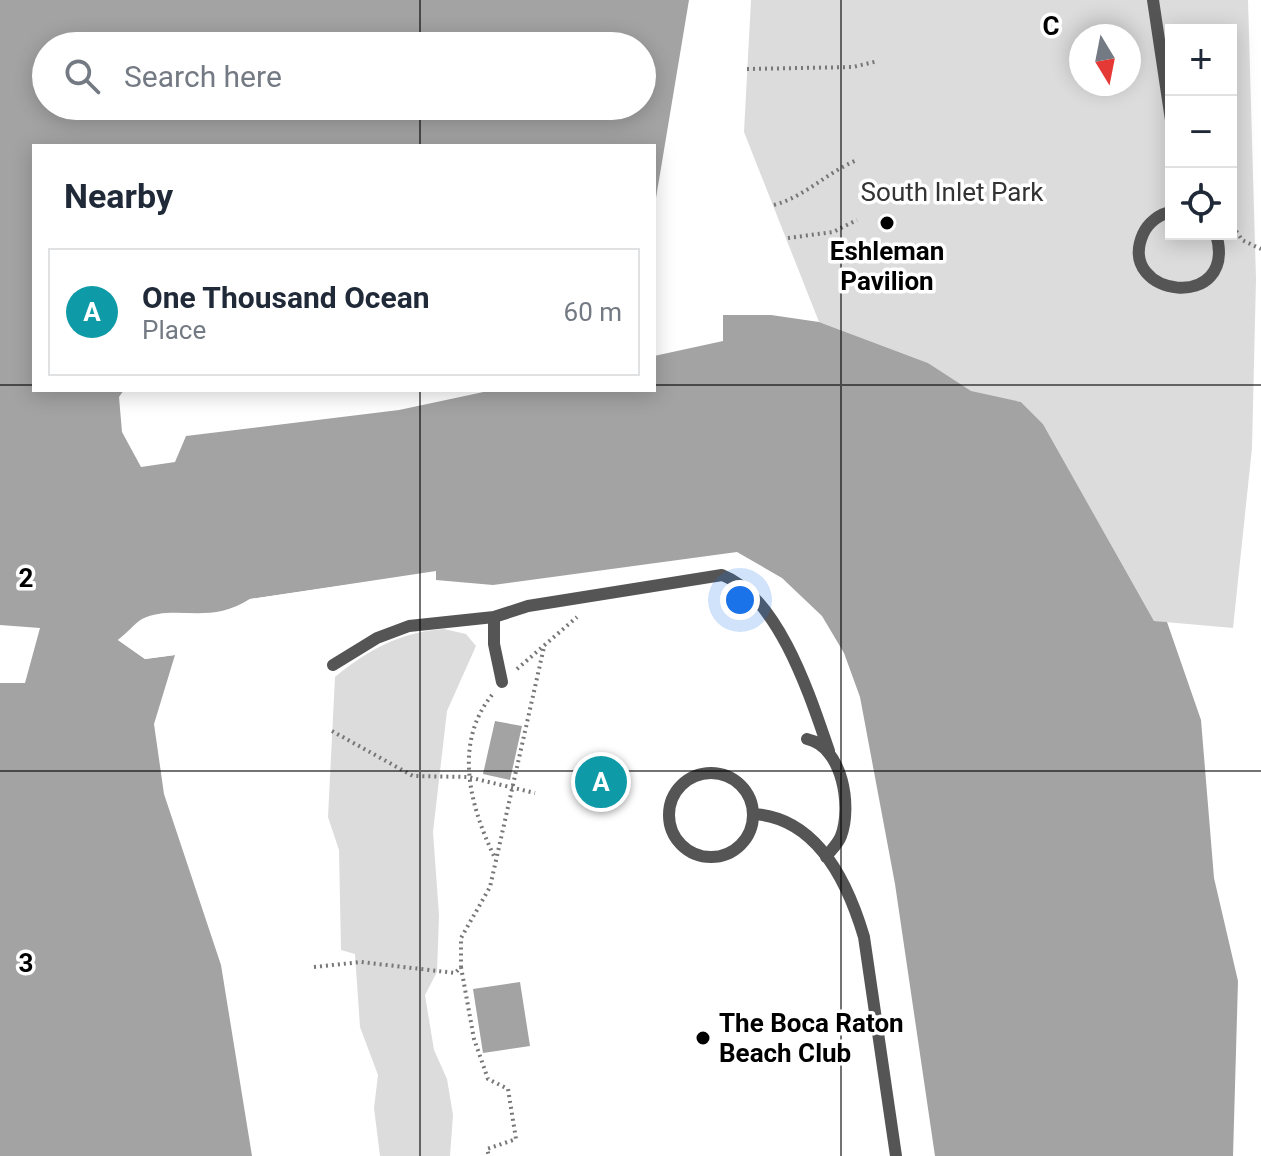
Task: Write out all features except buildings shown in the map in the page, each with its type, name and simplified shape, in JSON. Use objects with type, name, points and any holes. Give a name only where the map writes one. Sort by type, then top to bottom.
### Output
[{"type":"lane","points":[[1153,0],[1167,96]]},
{"type":"lane","points":[[1165,215],[1151,222],[1142,236],[1139,252],[1144,267],[1154,280],[1168,288],[1185,289],[1200,284],[1212,274],[1219,259],[1217,240]]},
{"type":"lane","points":[[333,665],[377,638],[409,626],[494,617],[528,606],[703,576],[722,575],[740,582],[753,593],[805,682],[836,763],[845,816],[841,839],[826,857]]},
{"type":"lane","points":[[494,617],[494,644],[502,682]]},
{"type":"lane","points":[[807,739],[829,751]]},
{"type":"lane","points":[[714,772],[742,785],[751,798],[754,814],[751,829],[743,843],[731,853],[716,857],[700,856],[685,849],[675,838],[669,823],[674,793],[684,781],[698,774],[714,772]]},
{"type":"lane","points":[[754,814],[788,821],[826,857],[854,904],[864,937],[896,1156]]},
{"type":"path","points":[[747,69],[853,67],[878,61]]},
{"type":"path","points":[[774,205],[806,193],[820,179],[857,160]]},
{"type":"path","points":[[788,238],[833,232],[857,220]]},
{"type":"path","points":[[1237,231],[1242,240],[1261,249]]},
{"type":"path","points":[[722,593],[731,604],[732,617]]},
{"type":"path","points":[[495,858],[473,805],[468,777],[469,755],[481,708],[502,682],[579,616]]},
{"type":"path","points":[[489,1156],[487,1149],[516,1139],[508,1089],[488,1079],[474,1039],[461,967],[461,938],[490,887],[544,647]]},
{"type":"path","points":[[332,731],[413,776],[439,774],[468,777],[535,793]]},
{"type":"path","points":[[314,967],[361,962],[455,973],[461,967]]},
{"type":"green space","name":"South Inlet Park","points":[[751,0],[1248,0],[1256,279],[1252,448],[1233,628],[1154,621],[1043,424],[1021,402],[971,392],[928,363],[819,322],[744,132]]},
{"type":"green space","points":[[444,629],[466,634],[476,646],[447,711],[433,832],[439,915],[437,972],[425,995],[434,1050],[447,1079],[453,1115],[450,1156],[380,1156],[374,1108],[378,1075],[360,1027],[355,954],[341,950],[339,850],[328,817],[335,677],[385,644],[413,634]]},
{"type":"shaded area","points":[[0,0],[689,0],[656,198],[656,144],[32,144],[32,392],[134,392],[128,400],[137,427],[157,433],[368,392],[656,392],[656,337],[723,315],[771,315],[819,322],[928,363],[971,391],[1021,402],[1043,424],[1154,621],[1167,622],[1201,720],[1214,878],[1238,981],[1233,1156],[935,1156],[895,884],[860,697],[844,653],[822,616],[782,578],[737,552],[493,585],[436,580],[436,572],[250,599],[220,611],[154,615],[142,619],[118,640],[145,659],[175,655],[154,724],[164,794],[221,965],[252,1156],[0,1156]]},
{"type":"shaded area","points":[[495,721],[522,726],[510,780],[483,774]]},
{"type":"shaded area","points":[[520,982],[530,1046],[483,1053],[473,989]]},
{"type":"pier","points":[[723,311],[723,341],[656,356],[656,332]]},
{"type":"pier","points":[[123,392],[139,392],[133,400],[140,424],[157,428],[346,392],[484,392],[399,410],[186,436],[175,462],[141,467],[122,432],[119,397]]},
{"type":"pier","points":[[436,571],[436,580],[432,581],[432,576],[252,603],[234,614],[201,620],[187,617],[145,623],[125,639],[146,655],[177,652],[175,655],[145,659],[118,640],[143,619],[187,613],[200,616],[232,610],[250,599]]},
{"type":"pier","points":[[0,625],[40,628],[25,683],[0,683]]},
{"type":"place","name":"Eshleman Pavilion","points":[[887,223]]},
{"type":"place","name":"One Thousand Ocean","points":[[601,782]]},
{"type":"place","name":"The Boca Raton Beach Club","points":[[703,1038]]}]
